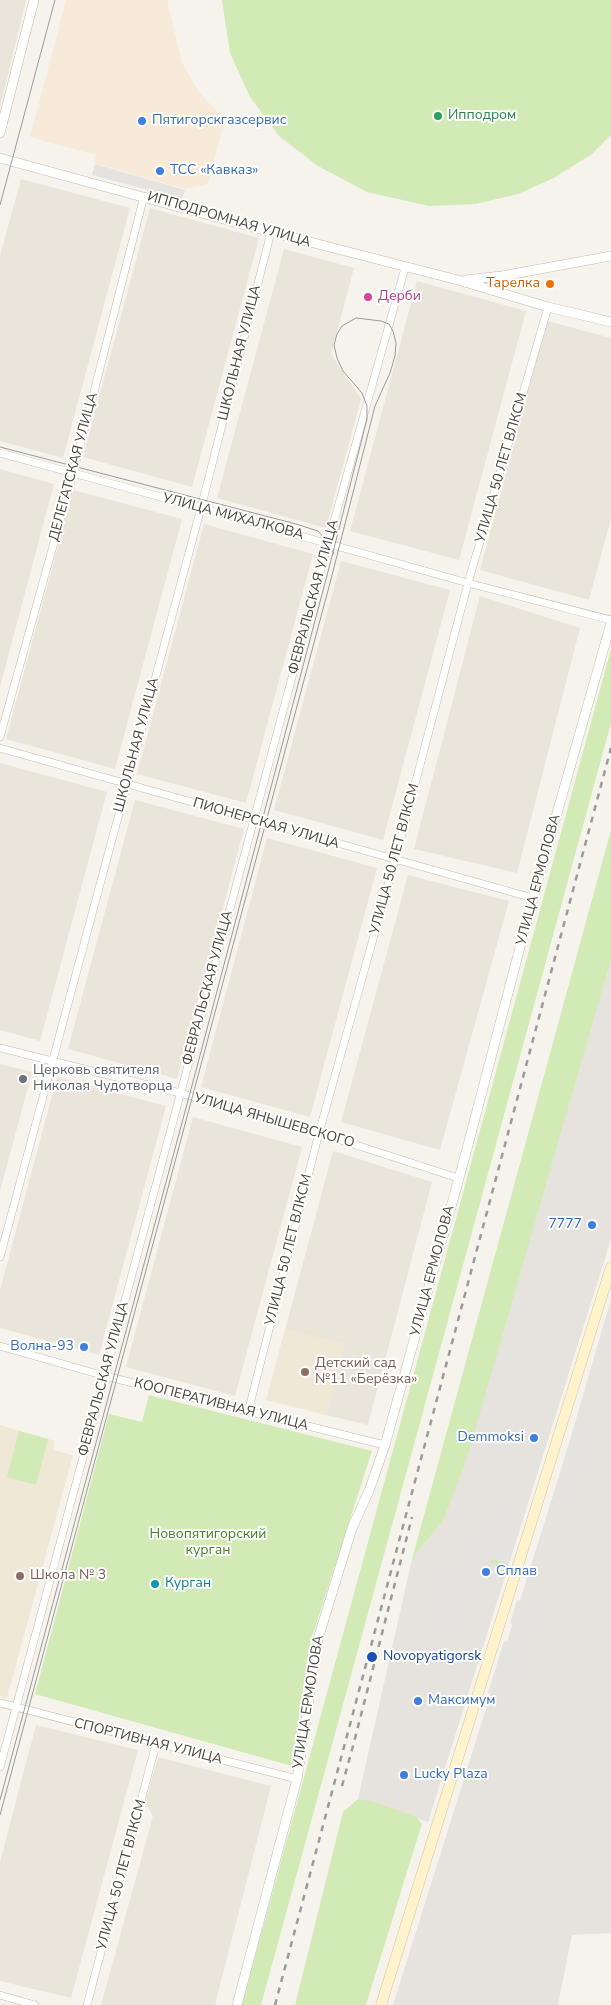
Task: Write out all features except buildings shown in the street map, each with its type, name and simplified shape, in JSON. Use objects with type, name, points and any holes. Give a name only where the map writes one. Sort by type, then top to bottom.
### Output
[{"type":"main road","points":[[381,2005],[611,1266]]},
{"type":"street","points":[[0,134],[34,0]]},
{"type":"street","name":"ИППОДРОМНАЯ УЛИЦА","points":[[0,158],[405,268],[458,280],[548,307],[611,322]]},
{"type":"street","name":"ДЕЛЕГАТСКАЯ УЛИЦА","points":[[0,737],[73,474],[144,196]]},
{"type":"street","name":"ШКОЛЬНАЯ УЛИЦА","points":[[0,1257],[201,508],[271,232]]},
{"type":"street","name":"ИППОДРОМНАЯ УЛИЦА","points":[[458,280],[502,276],[611,256]]},
{"type":"street","name":"ФЕВРАЛЬСКАЯ УЛИЦА","points":[[0,1767],[328,543],[405,268]]},
{"type":"street","name":"УЛИЦА 50 ЛЕТ ВЛКСМ","points":[[248,1412],[319,1133],[395,860],[468,584],[548,307]]},
{"type":"street","name":"УЛИЦА МИХАЛКОВА","points":[[0,453],[611,622]]},
{"type":"street","name":"УЛИЦА ЕРМОЛОВА","points":[[237,2005],[297,1779],[318,1639],[352,1528],[369,1491],[385,1445],[533,898],[611,622]]},
{"type":"street","name":"ПИОНЕРСКАЯ УЛИЦА","points":[[0,748],[253,821],[533,898]]},
{"type":"street","name":"УЛИЦА ЯНЫШЕВСКОГО","points":[[0,1048],[180,1093],[319,1133],[458,1178]]},
{"type":"street","name":"КООПЕРАТИВНАЯ УЛИЦА","points":[[0,1346],[105,1376],[385,1445]]},
{"type":"street","name":"СПОРТИВНАЯ УЛИЦА","points":[[0,1703],[297,1779]]},
{"type":"street","name":"УЛИЦА 50 ЛЕТ ВЛКСМ","points":[[87,2005],[156,1744]]},
{"type":"street","points":[[0,1995],[35,2005]]},
{"type":"shaded area","points":[[0,0],[26,0],[0,108]]},
{"type":"shaded area","points":[[66,0],[167,0],[182,63],[199,92],[225,120],[208,184],[185,189],[94,163],[96,155],[30,137]]},
{"type":"shaded area","points":[[95,164],[185,190],[182,199],[92,175]]},
{"type":"shaded area","points":[[21,179],[130,208],[63,458],[0,441],[0,256]]},
{"type":"shaded area","points":[[150,208],[259,238],[192,487],[83,457]]},
{"type":"shaded area","points":[[284,249],[354,268],[331,354],[361,399],[326,528],[217,498]]},
{"type":"shaded area","points":[[417,281],[526,311],[459,560],[350,531]]},
{"type":"shaded area","points":[[547,321],[611,338],[611,518],[589,600],[480,570]]},
{"type":"shaded area","points":[[0,469],[54,484],[0,687]]},
{"type":"shaded area","points":[[73,490],[182,519],[115,769],[6,739]]},
{"type":"shaded area","points":[[204,524],[313,554],[246,803],[137,774]]},
{"type":"shaded area","points":[[341,561],[450,590],[383,840],[274,810]]},
{"type":"shaded area","points":[[480,596],[580,628],[517,873],[414,849]]},
{"type":"shaded area","points":[[0,763],[107,792],[40,1041],[0,1030]]},
{"type":"shaded area","points":[[135,800],[244,829],[177,1079],[68,1049]]},
{"type":"shaded area","points":[[267,838],[377,868],[310,1117],[201,1087]]},
{"type":"shaded area","points":[[408,875],[509,901],[440,1150],[341,1122]]},
{"type":"shaded area","points":[[611,960],[611,1239],[428,1822],[358,1799],[412,1559],[444,1519],[466,1459]]},
{"type":"shaded area","points":[[0,1064],[32,1072],[0,1191]]},
{"type":"shaded area","points":[[57,1077],[166,1106],[99,1355],[0,1328],[0,1290]]},
{"type":"shaded area","points":[[193,1117],[302,1147],[235,1396],[126,1367]]},
{"type":"shaded area","points":[[333,1151],[432,1182],[368,1425],[326,1415],[344,1344],[285,1330]]},
{"type":"shaded area","points":[[611,1299],[611,1933],[572,1935],[558,2005],[393,2005],[565,1457]]},
{"type":"shaded area","name":"Детский сад №11 «Берёзка»","points":[[285,1329],[344,1344],[326,1415],[266,1400]]},
{"type":"shaded area","points":[[587,1422],[593,1426],[570,1502],[553,1496],[575,1424]]},
{"type":"shaded area","name":"Школа № 3","points":[[0,1425],[55,1441],[53,1450],[73,1455],[7,1698],[0,1696]]},
{"type":"shaded area","points":[[497,1515],[521,1522],[508,1564],[489,1557],[486,1561],[471,1556],[476,1541],[488,1543]]},
{"type":"shaded area","points":[[445,1573],[472,1582],[456,1629],[430,1623]]},
{"type":"shaded area","points":[[517,1600],[538,1607],[530,1630],[510,1623]]},
{"type":"shaded area","points":[[504,1641],[526,1648],[510,1698],[488,1693]]},
{"type":"shaded area","points":[[36,1725],[138,1750],[71,1998],[0,1981],[0,1862]]},
{"type":"shaded area","points":[[158,1757],[271,1786],[215,2005],[101,2005],[153,1816],[145,1803]]},
{"type":"green space","name":"Ипподpом","points":[[222,0],[611,0],[611,135],[592,154],[554,178],[518,194],[476,204],[429,206],[367,192],[318,166],[279,136],[250,97],[230,53]]},
{"type":"green space","points":[[611,649],[611,723],[261,2005],[242,2005]]},
{"type":"green space","points":[[611,830],[611,960],[466,1461],[444,1519],[412,1559]]},
{"type":"green space","name":"Новопятигорский курган","points":[[149,1395],[372,1451],[310,1643],[292,1766],[35,1694],[109,1414],[142,1422]]},
{"type":"green space","points":[[19,1431],[48,1439],[36,1485],[7,1477]]},
{"type":"green space","points":[[492,1559],[508,1564],[504,1576],[501,1575],[503,1567],[490,1563]]},
{"type":"green space","points":[[358,1799],[371,1801],[416,1817],[422,1824],[366,2005],[295,2005],[343,1812]]},
{"type":"tram line","points":[[0,205],[55,0]]},
{"type":"tram line","points":[[0,1800],[194,1078],[367,419],[367,406],[362,393],[343,371],[334,345],[337,334],[342,326],[356,318],[381,321],[389,324],[393,331],[396,343],[395,356],[390,373],[375,406],[330,583],[0,1815]]},
{"type":"tram line","points":[[0,447],[318,531],[334,554]]},
{"type":"railway","points":[[275,2005],[611,748]]},
{"type":"railway","points":[[342,1786],[412,1517]]},
{"type":"place","name":"Ипподpом","points":[[438,116]]},
{"type":"place","name":"Пятигорскгазсервис","points":[[142,121]]},
{"type":"place","name":"ТСС «Кавказ»","points":[[160,171]]},
{"type":"place","name":"Тарелка","points":[[550,284]]},
{"type":"place","name":"Дерби","points":[[368,297]]},
{"type":"place","name":"Церковь святителя Николая Чудотворца","points":[[23,1079]]},
{"type":"place","name":"7777","points":[[592,1225]]},
{"type":"place","name":"Волна-93","points":[[84,1347]]},
{"type":"place","name":"Детский сад №11 «Берёзка»","points":[[305,1372]]},
{"type":"place","name":"Demmoksi","points":[[534,1438]]},
{"type":"place","name":"Сплав","points":[[486,1572]]},
{"type":"place","name":"Школа № 3","points":[[20,1576]]},
{"type":"place","name":"Курган","points":[[155,1584]]},
{"type":"place","name":"Novopyatigorsk","points":[[372,1657]]},
{"type":"place","name":"Максимум","points":[[418,1701]]},
{"type":"place","name":"Lucky Plaza","points":[[404,1775]]}]
